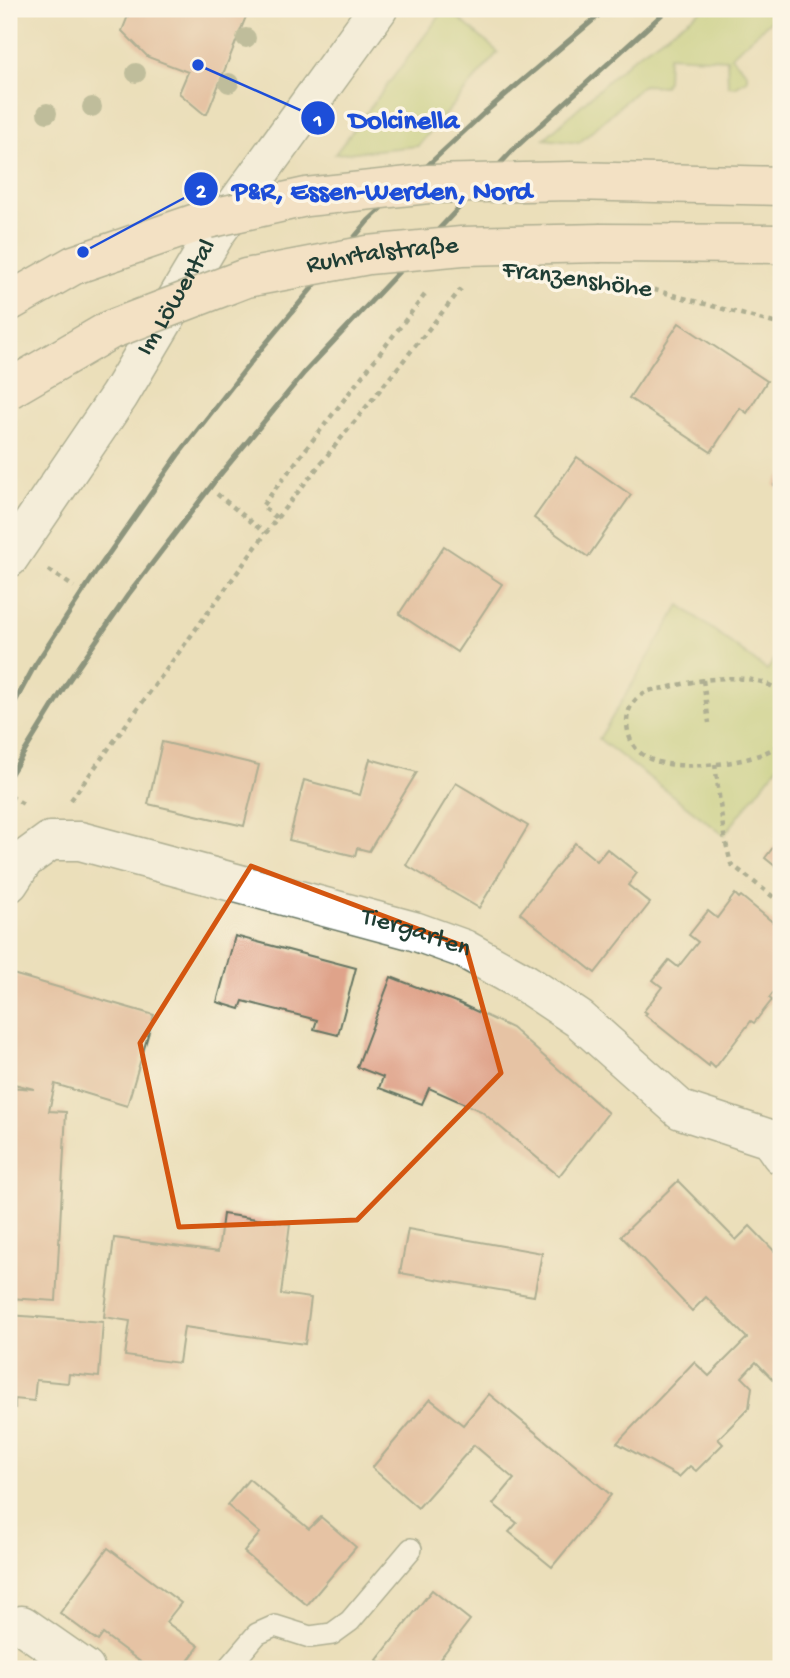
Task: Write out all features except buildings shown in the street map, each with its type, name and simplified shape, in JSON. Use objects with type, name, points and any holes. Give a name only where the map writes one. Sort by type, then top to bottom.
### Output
[{"type":"main road","points":[[9,302],[74,265],[208,219],[306,197],[428,184],[572,181],[781,186]]},
{"type":"main road","name":"Ruhrtalstraße","points":[[9,389],[110,330],[246,278],[368,254],[466,262],[601,243],[781,244]]},
{"type":"street","name":"Im Löwental","points":[[9,558],[119,396],[217,231],[377,9]]},
{"type":"street","name":"Tiergarten","points":[[9,883],[24,860],[50,841],[80,841],[414,931],[464,949],[524,983],[579,1019],[681,1110],[777,1136]]},
{"type":"street","points":[[22,1625],[85,1669]]},
{"type":"lane","points":[[227,1669],[257,1634],[275,1626],[310,1637],[332,1634],[350,1621],[411,1549]]},
{"type":"path","points":[[70,801],[277,517],[262,506],[466,262]]},
{"type":"path","name":"Franzenshöhe","points":[[277,517],[466,262]]},
{"type":"path","name":"Franzenshöhe","points":[[642,287],[781,325]]},
{"type":"path","points":[[217,494],[265,533]]},
{"type":"path","points":[[781,691],[762,682],[732,678],[704,680],[642,693],[627,714],[628,736],[637,751],[655,762],[688,766],[715,764],[751,757],[781,743]]},
{"type":"path","points":[[704,680],[709,723]]},
{"type":"path","points":[[715,764],[723,835],[730,864],[781,903]]},
{"type":"path","points":[[10,796],[36,812]]},
{"type":"highlighted area","points":[[251,866],[466,947],[501,1073],[357,1220],[179,1227],[140,1043]]},
{"type":"green space","points":[[445,9],[498,52],[418,146],[335,154]]},
{"type":"green space","points":[[703,9],[781,9],[781,21],[776,16],[731,56],[747,73],[747,80],[735,87],[728,86],[727,59],[668,56],[667,81],[664,86],[643,85],[579,143],[544,139],[634,57]]},
{"type":"green space","points":[[680,605],[767,670],[781,651],[781,762],[724,835],[599,739]]},
{"type":"railway","points":[[9,713],[35,665],[178,455],[262,348],[368,221],[484,113],[606,9]]},
{"type":"railway","points":[[9,777],[67,683],[128,595],[215,481],[304,373],[513,150],[668,9]]},
{"type":"place","name":"Dolcinella","points":[[198,65]]},
{"type":"place","name":"P&R, Essen-Werden, Nord","points":[[83,252]]}]
